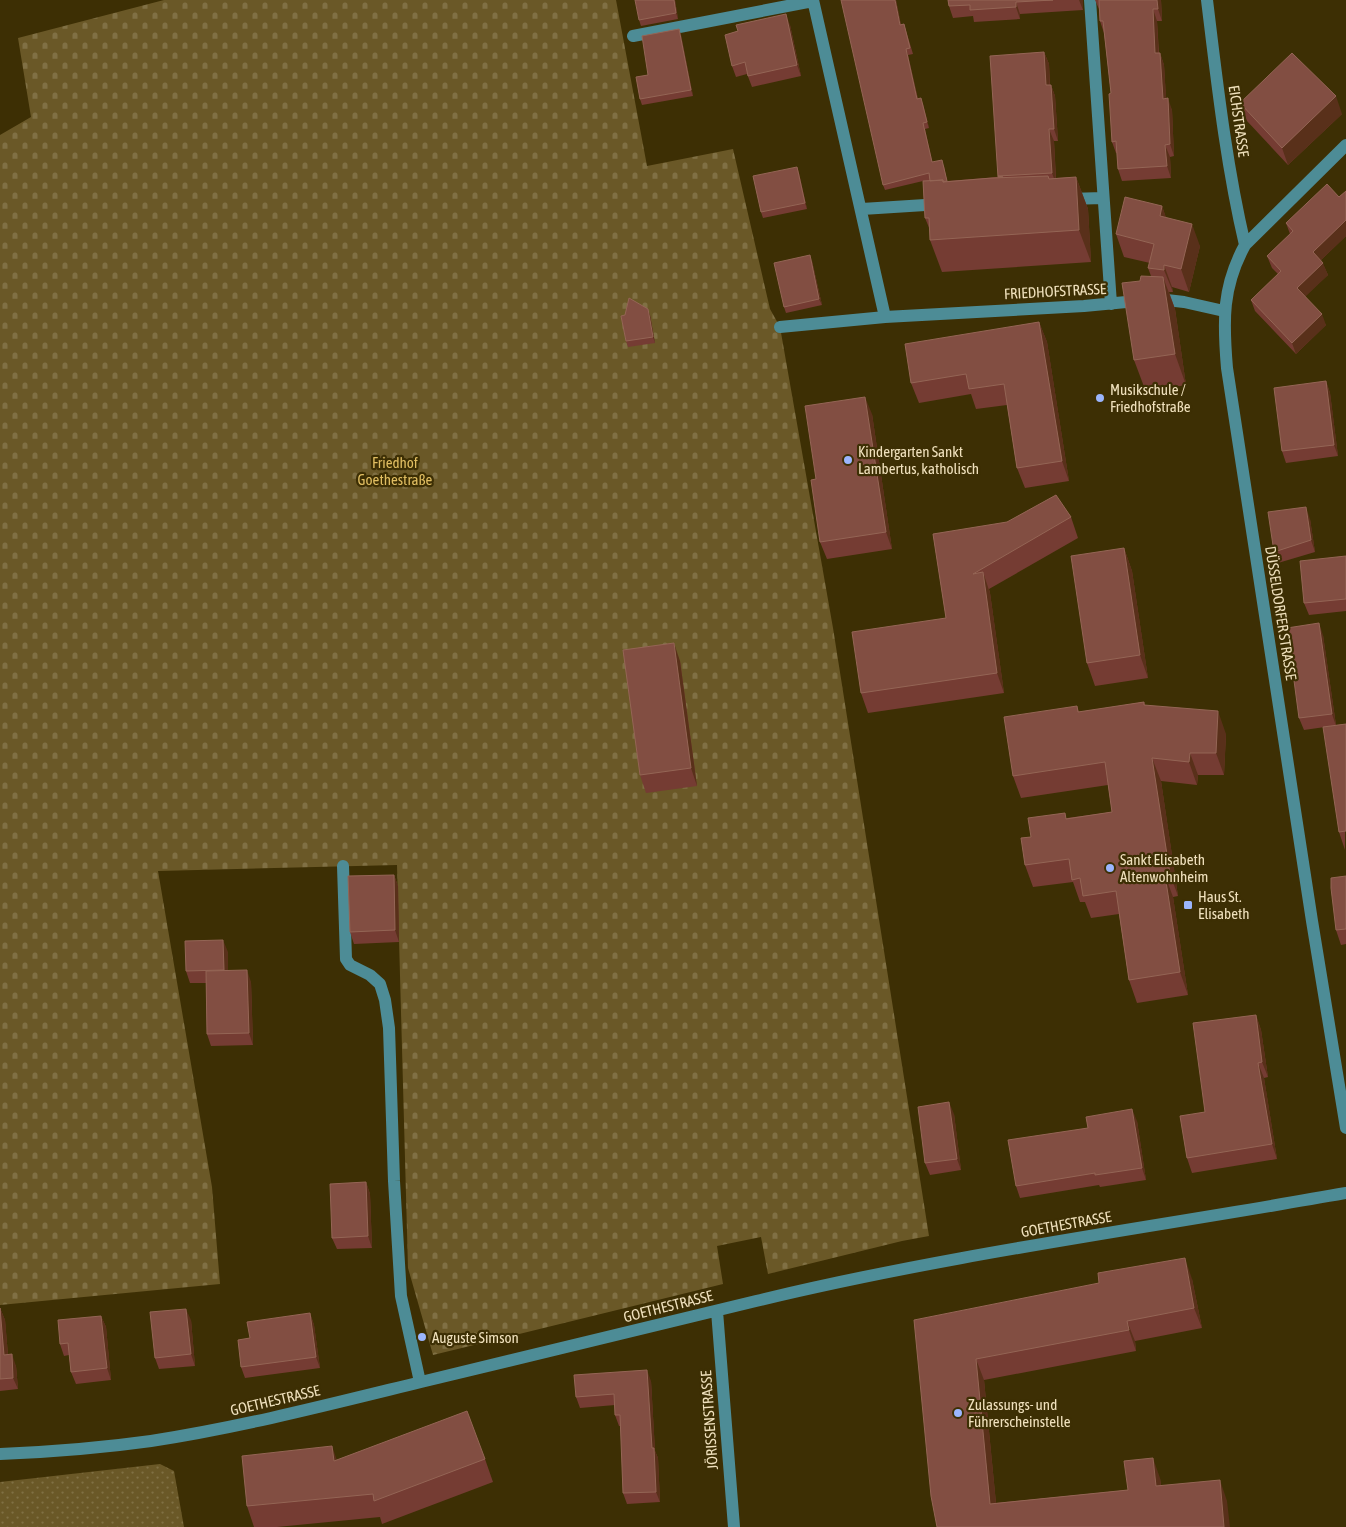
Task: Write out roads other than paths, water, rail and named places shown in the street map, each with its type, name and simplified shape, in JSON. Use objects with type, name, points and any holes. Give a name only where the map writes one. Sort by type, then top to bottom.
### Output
[{"type":"street","points":[[633,36],[813,0],[885,317]]},
{"type":"street","points":[[1090,0],[1111,304]]},
{"type":"street","name":"EICHSTRASSE","points":[[1207,0],[1224,140],[1245,245]]},
{"type":"street","name":"DÜSSELDORFER STRASSE","points":[[1346,145],[1245,245],[1231,276],[1224,311],[1227,368],[1346,1128]]},
{"type":"street","points":[[1056,200],[1103,198]]},
{"type":"street","points":[[862,209],[950,204]]},
{"type":"street","name":"FRIEDHOFSTRASSE","points":[[780,327],[885,317],[1111,304],[1158,299],[1184,302],[1224,311]]},
{"type":"street","points":[[343,866],[346,959],[350,965],[370,975],[380,984],[390,1028],[394,1181],[402,1296],[420,1382]]},
{"type":"street","name":"GOETHESTRASSE","points":[[0,1454],[43,1452],[151,1441],[240,1425],[892,1270],[1346,1193]]},
{"type":"street","name":"JÖRISSENSTRASSE","points":[[717,1311],[734,1527]]},
{"type":"place","name":"Musikschule / Friedhofstraße","points":[[1100,398]]},
{"type":"place","name":"Kindergarten Sankt Lambertus, katholisch","points":[[848,460]]},
{"type":"place","name":"Sankt Elisabeth Altenwohnheim","points":[[1110,868]]},
{"type":"place","name":"Haus St. Elisabeth","points":[[1188,905]]},
{"type":"place","name":"Auguste Simson","points":[[422,1337]]},
{"type":"place","name":"Zulassungs- und Führerscheinstelle","points":[[958,1413]]},
{"type":"park label","name":"Friedhof Goethestraße","points":[[395,470]]}]
